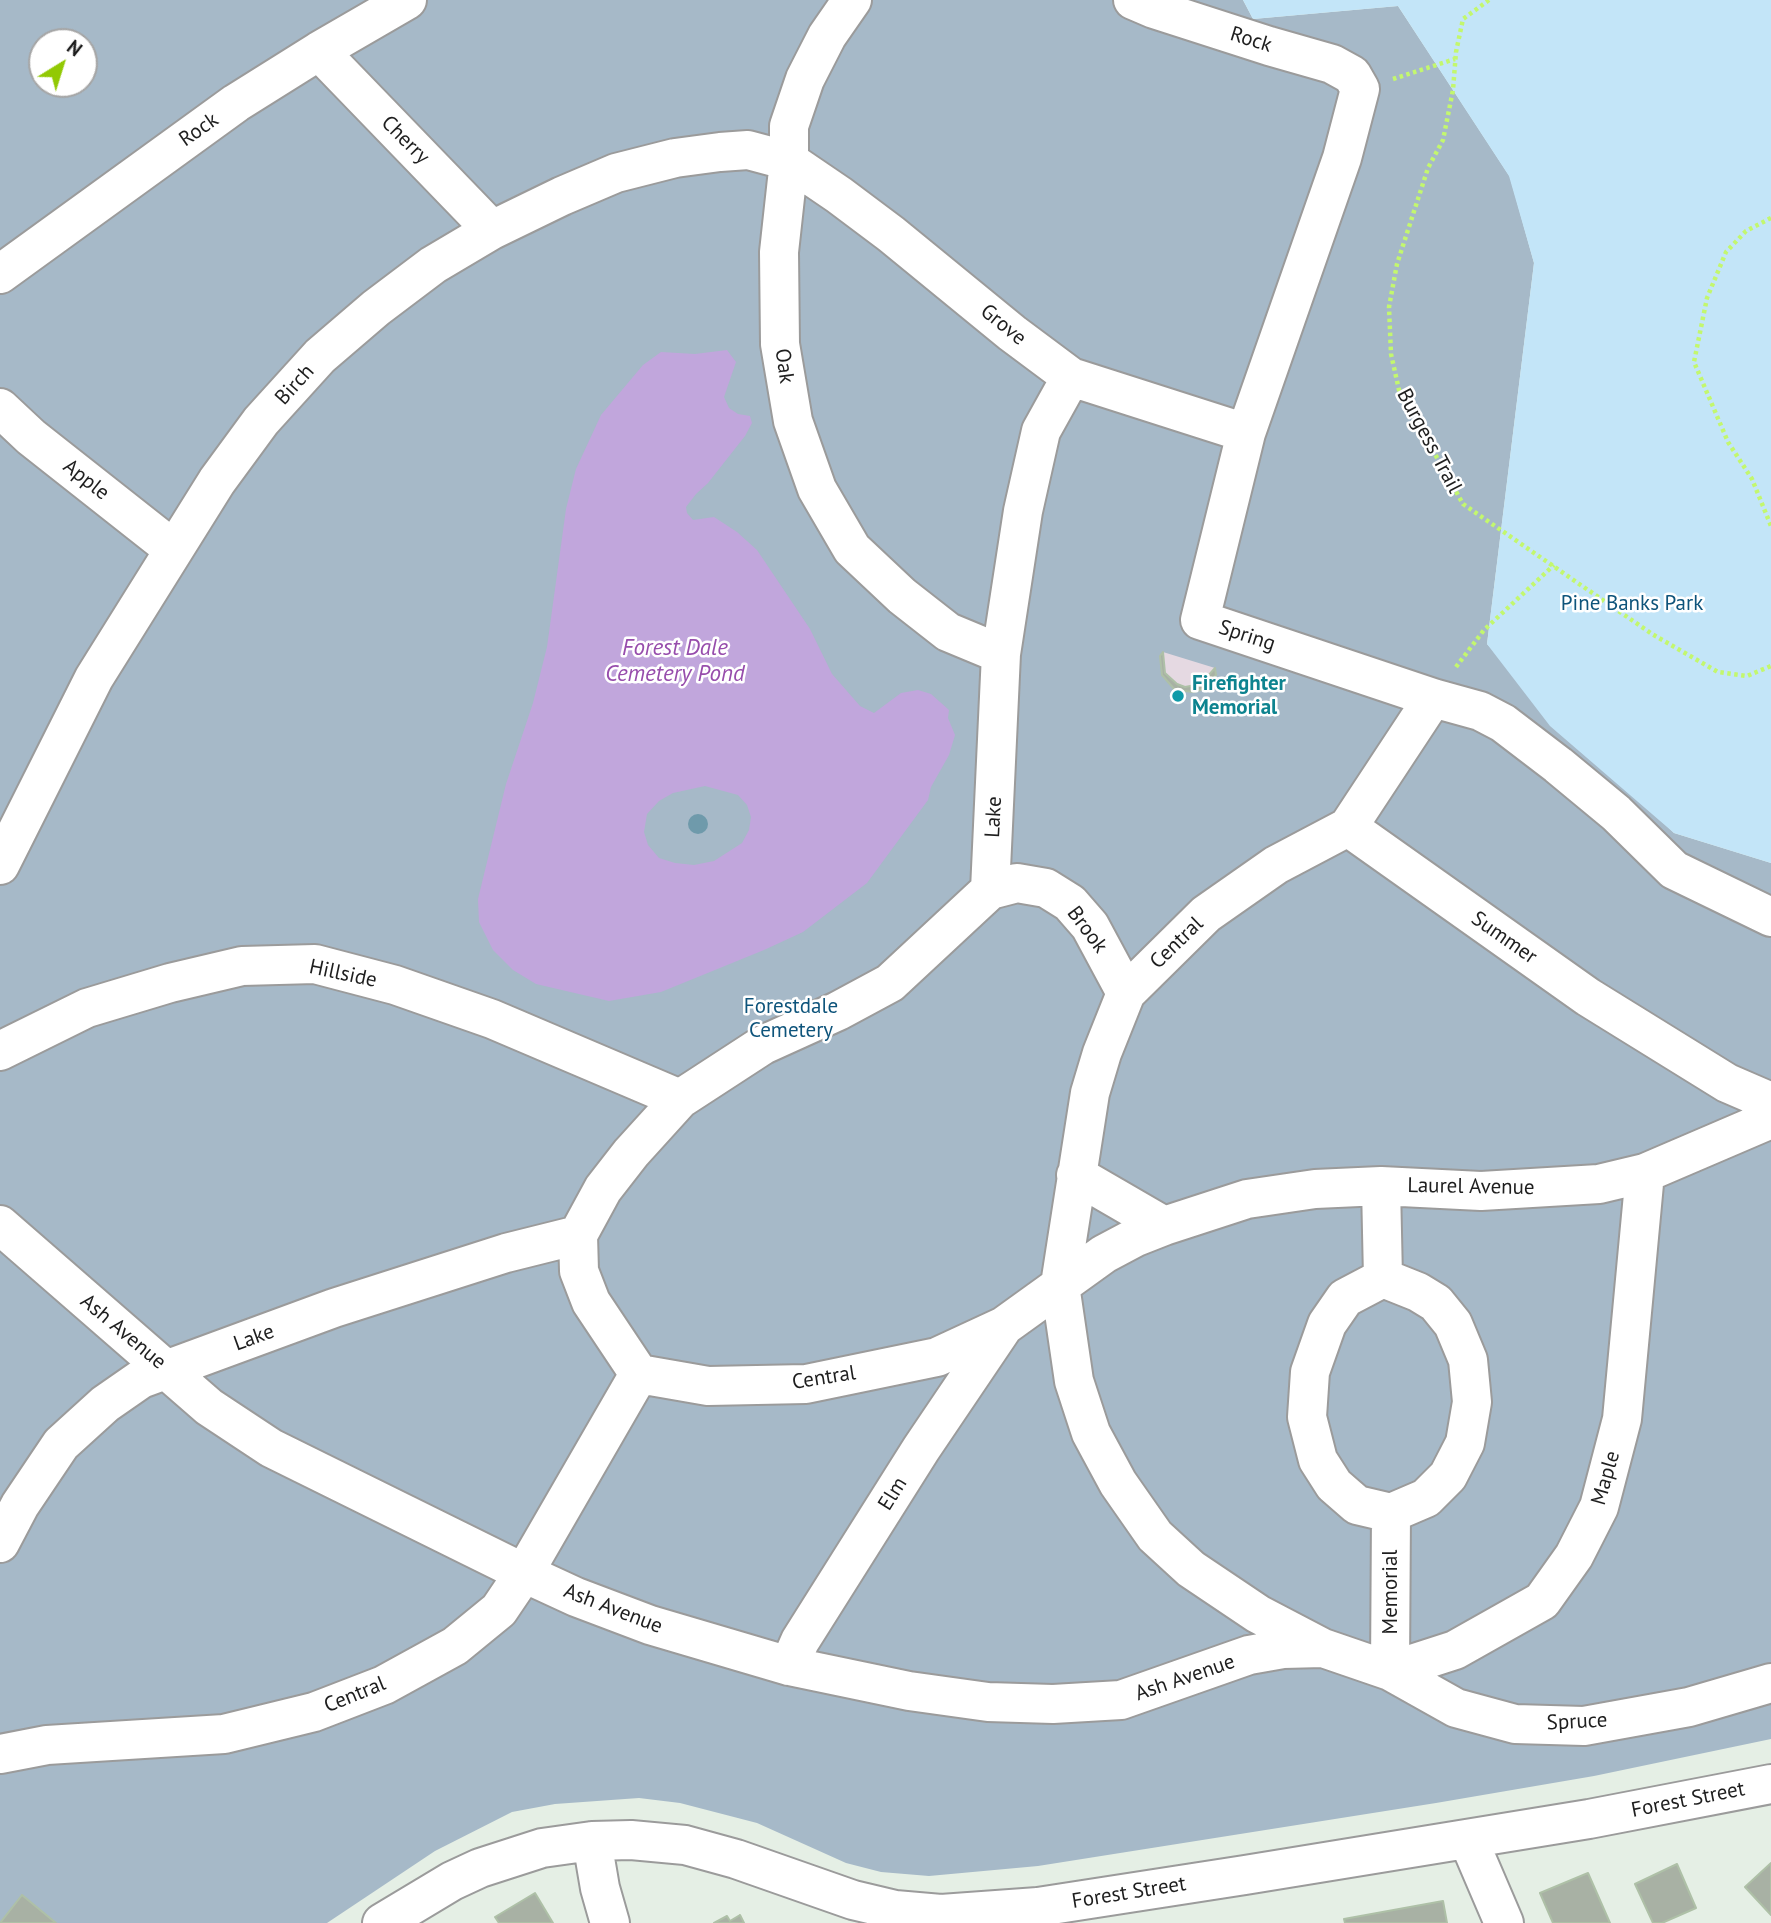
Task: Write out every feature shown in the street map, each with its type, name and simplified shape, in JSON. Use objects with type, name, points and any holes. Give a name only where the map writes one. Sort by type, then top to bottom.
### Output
[{"type":"street","name":"Rock","points":[[0,274],[236,103],[407,0]]},
{"type":"street","name":"Oak","points":[[852,0],[827,36],[805,79],[789,126],[789,161],[779,252],[780,344],[793,421],[817,489],[852,549],[902,596],[948,632],[1001,654]]},
{"type":"street","name":"Rock","points":[[1133,0],[1269,46],[1332,64],[1352,75],[1360,89]]},
{"type":"street","name":"Cherry","points":[[319,51],[492,230]]},
{"type":"street","name":"Spring","points":[[1360,89],[1342,158],[1246,433],[1200,620],[1433,698],[1480,710],[1503,723],[1616,813],[1674,870],[1771,916]]},
{"type":"street","name":"Birch","points":[[1,860],[94,678],[173,549],[217,481],[261,421],[320,356],[376,308],[433,265],[492,230],[616,173],[674,158],[748,150],[789,161]]},
{"type":"street","name":"Grove","points":[[789,161],[891,234],[1012,333],[1071,377],[1246,433]]},
{"type":"street","name":"Lake","points":[[990,890],[1001,654],[1023,511],[1041,431],[1071,377]]},
{"type":"street","name":"Apple","points":[[0,408],[31,437],[173,549]]},
{"type":"street","name":"Central","points":[[0,1754],[47,1745],[224,1734],[314,1712],[384,1685],[455,1646],[499,1610],[524,1573],[639,1374],[708,1385],[806,1384],[937,1357],[1003,1326],[1059,1285],[1090,1093],[1102,1053],[1126,993],[1206,914],[1276,865],[1348,827],[1433,698]]},
{"type":"street","name":"Summer","points":[[1348,827],[1588,997],[1727,1083],[1771,1102]]},
{"type":"street","name":"Brook","points":[[990,890],[1017,883],[1046,888],[1070,903],[1090,926],[1126,993]]},
{"type":"street","points":[[639,1374],[591,1302],[579,1270],[578,1235],[603,1189],[631,1153],[680,1099],[763,1045],[838,1011],[890,983],[990,890]]},
{"type":"street","name":"Hillside","points":[[0,1051],[87,1008],[170,983],[242,966],[315,964],[395,985],[492,1019],[680,1099]]},
{"type":"street","name":"Laurel Avenue","points":[[1059,1285],[1104,1254],[1136,1237],[1247,1199],[1315,1189],[1381,1186],[1480,1191],[1599,1184],[1646,1173],[1771,1119]]},
{"type":"street","name":"Maple","points":[[1390,1671],[1455,1650],[1542,1601],[1574,1556],[1599,1507],[1622,1419],[1646,1173]]},
{"type":"street","points":[[1076,1175],[1164,1226]]},
{"type":"street","points":[[1381,1186],[1383,1278]]},
{"type":"street","name":"Ash Avenue","points":[[0,1225],[209,1407],[271,1448],[524,1573],[650,1625],[789,1666],[909,1691],[988,1702],[1054,1704],[1121,1700],[1249,1655],[1283,1649],[1323,1648]]},
{"type":"street","name":"Lake","points":[[0,1543],[20,1504],[61,1444],[105,1404],[141,1379],[348,1304],[506,1253],[578,1235]]},
{"type":"street","points":[[1383,1278],[1418,1292],[1436,1303],[1453,1324],[1468,1360],[1472,1402],[1465,1443],[1448,1476],[1426,1498],[1391,1513],[1357,1505],[1334,1485],[1318,1460],[1307,1417],[1310,1372],[1327,1324],[1345,1298],[1383,1278]]},
{"type":"street","points":[[1059,1285],[1074,1381],[1091,1433],[1118,1483],[1155,1536],[1191,1569],[1258,1614],[1323,1648]]},
{"type":"street","name":"Elm","points":[[789,1666],[800,1641],[1003,1326]]},
{"type":"street","name":"Memorial","points":[[1390,1671],[1391,1513]]},
{"type":"street","name":"Spruce","points":[[1323,1648],[1390,1671],[1456,1708],[1515,1724],[1584,1726],[1689,1707],[1771,1684]]},
{"type":"street","name":"Forest Street","points":[[382,1923],[427,1895],[480,1868],[542,1848],[592,1841],[631,1840],[685,1845],[736,1859],[853,1900],[895,1910],[941,1914],[1045,1915],[1771,1784]]},
{"type":"street","points":[[1468,1839],[1504,1923]]},
{"type":"street","points":[[592,1841],[600,1888],[610,1923]]},
{"type":"path","name":"Burgess Trail","points":[[1489,0],[1463,19],[1443,140],[1428,168],[1397,264],[1389,307],[1391,354],[1399,390],[1463,504],[1652,634],[1718,672],[1747,676],[1771,666]]},
{"type":"path","points":[[1360,89],[1455,58]]},
{"type":"path","points":[[1771,218],[1746,231],[1726,252],[1707,298],[1694,362],[1728,442],[1752,479],[1771,526]]},
{"type":"path","points":[[1433,698],[1484,630],[1554,565]]},
{"type":"green space","name":"Forestdale Cemetery","points":[[0,0],[1243,0],[1253,19],[1398,6],[1510,177],[1534,263],[1487,644],[1674,833],[1771,863],[1771,1739],[1594,1776],[1436,1803],[1038,1866],[929,1876],[881,1872],[846,1863],[757,1823],[680,1803],[639,1798],[555,1804],[512,1812],[435,1851],[327,1923],[0,1923]]},
{"type":"green space","name":"Pine Banks Park","points":[[1243,0],[1771,0],[1771,863],[1674,833],[1550,726],[1487,644],[1534,263],[1509,176],[1398,6],[1253,19]]},
{"type":"shaded area","points":[[1163,652],[1215,668],[1201,684],[1185,687],[1170,680],[1165,673]]},
{"type":"water","name":"Forest Dale Cemetery Pond","points":[[727,350],[736,362],[724,397],[729,408],[738,414],[750,416],[752,423],[745,436],[686,507],[687,513],[693,520],[714,517],[737,532],[757,550],[810,629],[832,674],[860,706],[874,713],[901,693],[918,690],[931,694],[949,710],[948,718],[955,735],[949,755],[931,787],[928,800],[867,883],[803,932],[764,950],[661,992],[609,1001],[536,984],[513,970],[493,950],[479,922],[478,899],[506,784],[533,703],[547,647],[566,509],[576,469],[601,415],[643,365],[661,352],[695,354]],"holes":[[[705,786],[738,795],[747,805],[751,817],[749,830],[742,843],[714,861],[694,865],[675,863],[659,858],[648,845],[644,832],[647,814],[659,801],[673,793]]]},
{"type":"building","points":[[1163,652],[1165,673],[1177,684],[1185,687],[1201,684],[1215,668],[1216,675],[1203,689],[1194,692],[1175,690],[1162,675],[1160,656]]},
{"type":"building","points":[[1771,1863],[1771,1915],[1745,1887]]},
{"type":"building","points":[[1677,1864],[1696,1908],[1662,1923],[1653,1923],[1635,1884]]},
{"type":"building","points":[[1588,1873],[1610,1923],[1553,1923],[1540,1893]]},
{"type":"building","points":[[535,1893],[553,1923],[499,1923],[495,1917]]},
{"type":"building","points":[[22,1895],[56,1923],[0,1923]]},
{"type":"building","points":[[1443,1901],[1447,1923],[1345,1923],[1344,1919]]},
{"type":"building","points":[[740,1915],[744,1923],[714,1923],[727,1916],[730,1921]]},
{"type":"place","name":"Firefighter Memorial","points":[[1178,696]]}]
